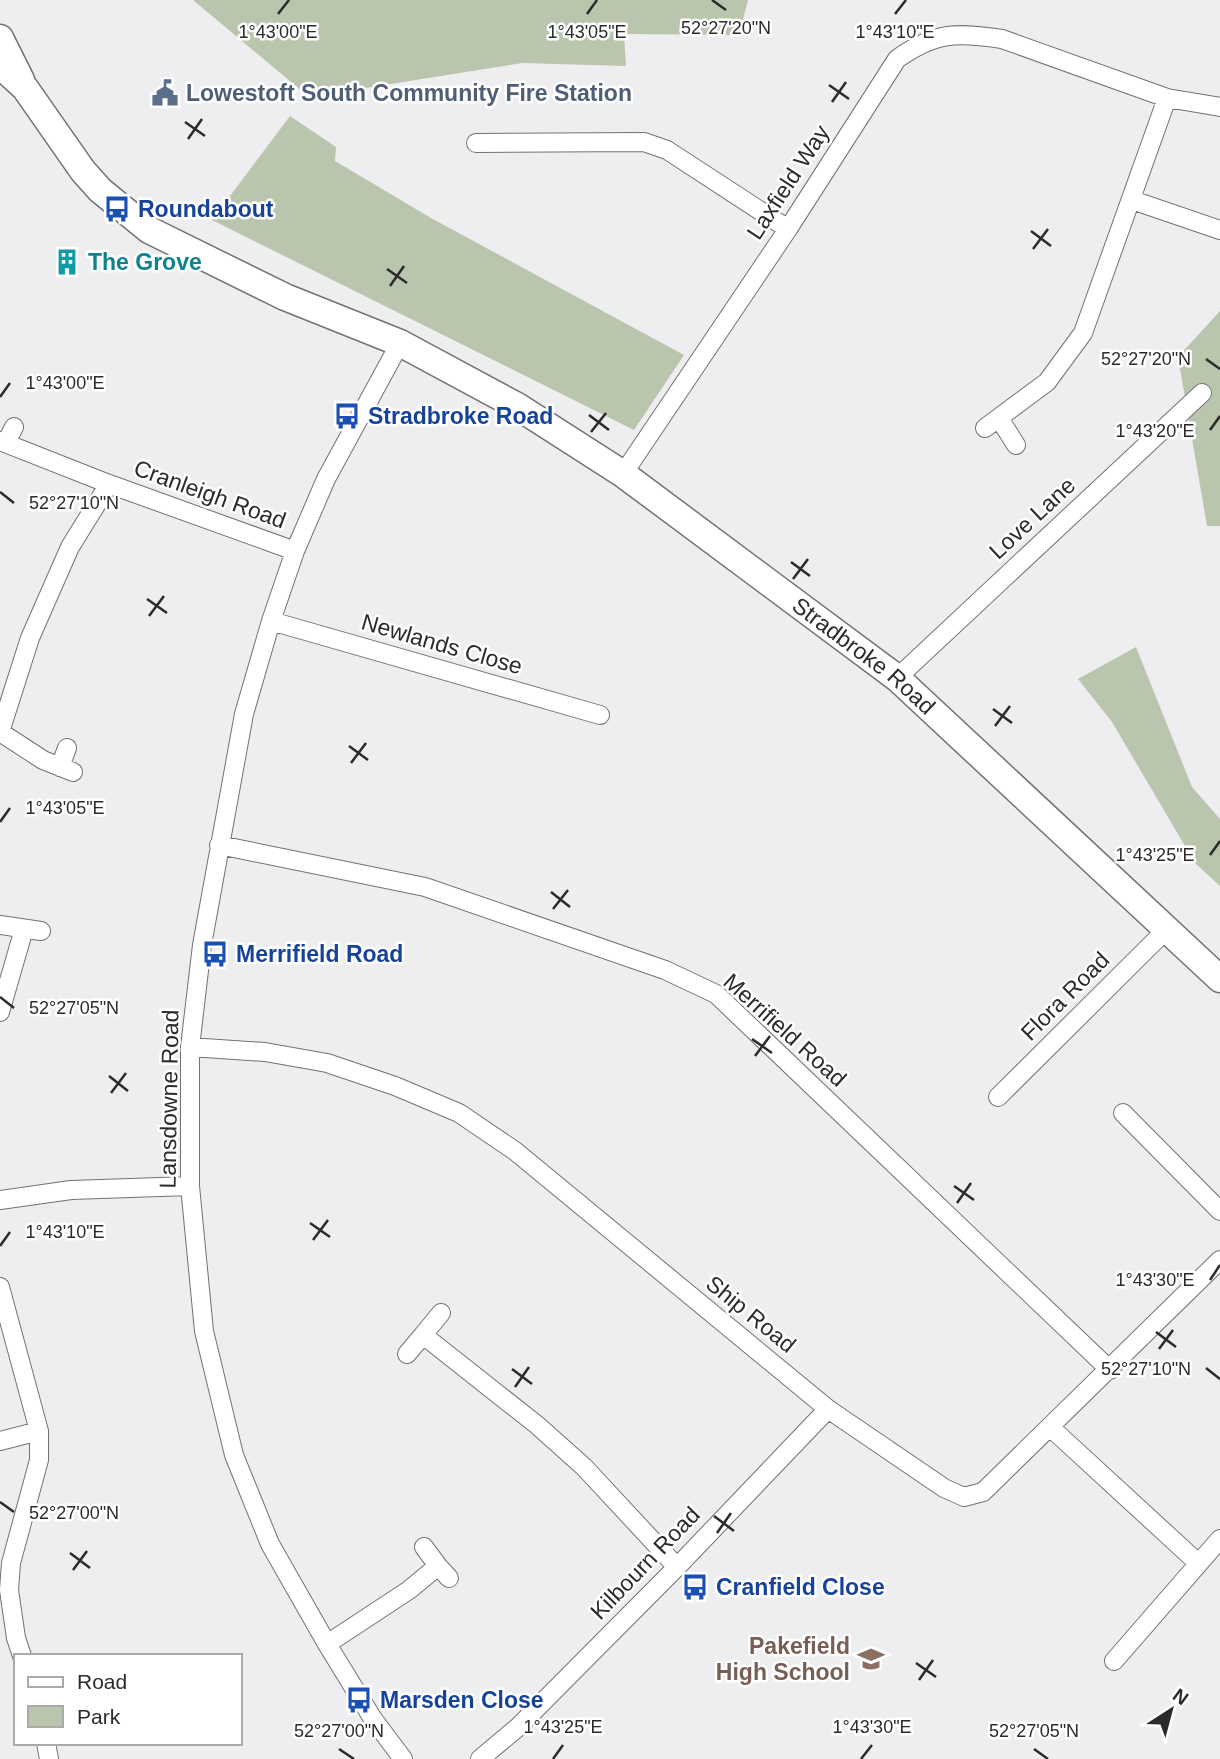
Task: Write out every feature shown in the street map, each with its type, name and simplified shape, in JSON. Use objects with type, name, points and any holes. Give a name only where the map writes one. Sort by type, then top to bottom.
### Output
[{"type":"main road","name":"Stradbroke Road","points":[[0,38],[18,70],[24,88]]},
{"type":"main road","name":"Stradbroke Road","points":[[0,65],[24,88],[83,171],[100,190],[149,230],[285,296],[400,343],[517,406],[623,474],[897,678],[1220,979]]},
{"type":"street","name":"Laxfield Way","points":[[623,474],[788,229],[897,60],[919,44],[943,36],[1002,39],[1167,98],[1220,107]]},
{"type":"street","points":[[1016,445],[992,423],[1047,382],[1083,333],[1167,98]]},
{"type":"street","points":[[476,143],[644,142],[667,150],[788,229]]},
{"type":"street","points":[[1132,200],[1220,230]]},
{"type":"street","name":"Lansdowne Road","points":[[400,343],[326,479],[295,551],[271,621],[244,715],[202,945],[190,1047],[190,1186],[204,1331],[234,1455],[270,1544],[327,1644],[373,1718],[403,1759]]},
{"type":"street","name":"Love Lane","points":[[897,678],[1202,393]]},
{"type":"street","name":"Cranleigh Road","points":[[7,437],[109,484],[295,551]]},
{"type":"street","name":"Cranleigh Road","points":[[67,748],[67,769],[43,760],[0,732],[30,638],[70,547],[109,484]]},
{"type":"street","name":"Newlands Close","points":[[271,621],[600,715]]},
{"type":"street","name":"Merrifield Road","points":[[219,845],[425,887],[665,970],[716,994],[1110,1370]]},
{"type":"street","points":[[0,925],[33,930],[0,1012]]},
{"type":"street","name":"Flora Road","points":[[998,1097],[1167,929]]},
{"type":"street","name":"Ship Road","points":[[190,1047],[265,1052],[327,1063],[396,1086],[459,1113],[516,1152],[828,1409],[944,1488],[964,1497],[983,1492],[1220,1260]]},
{"type":"street","points":[[1123,1113],[1220,1212]]},
{"type":"street","points":[[0,1200],[71,1190],[190,1186]]},
{"type":"street","points":[[0,1287],[39,1431],[39,1460],[11,1563],[8,1639],[20,1654]]},
{"type":"street","points":[[407,1354],[441,1313]]},
{"type":"street","points":[[423,1335],[537,1425],[584,1467],[677,1567]]},
{"type":"street","name":"Kilbourn Road","points":[[492,1755],[828,1409]]},
{"type":"street","points":[[1050,1427],[1198,1563]]},
{"type":"street","points":[[0,1441],[39,1431]]},
{"type":"street","points":[[1114,1661],[1220,1539]]},
{"type":"street","points":[[327,1644],[410,1590],[444,1572],[424,1547]]},
{"type":"green space","points":[[193,0],[748,0],[739,35],[624,34],[626,66],[522,63],[309,97]]},
{"type":"green space","points":[[290,116],[336,147],[335,161],[431,218],[684,355],[634,430],[212,220]]},
{"type":"green space","points":[[1220,311],[1220,526],[1207,526],[1178,357]]},
{"type":"green space","points":[[1136,647],[1192,787],[1220,819],[1220,886],[1195,863],[1112,722],[1078,679]]},
{"type":"place","name":"Lowestoft South Community Fire Station","points":[[165,93]]},
{"type":"place","name":"Roundabout","points":[[117,209]]},
{"type":"place","name":"The Grove","points":[[67,262]]},
{"type":"place","name":"Stradbroke Road","points":[[347,416]]},
{"type":"place","name":"Merrifield Road","points":[[215,954]]},
{"type":"place","name":"Cranfield Close","points":[[695,1587]]},
{"type":"place","name":"Pakefield High School","points":[[871,1659]]},
{"type":"place","name":"Marsden Close","points":[[359,1700]]}]
